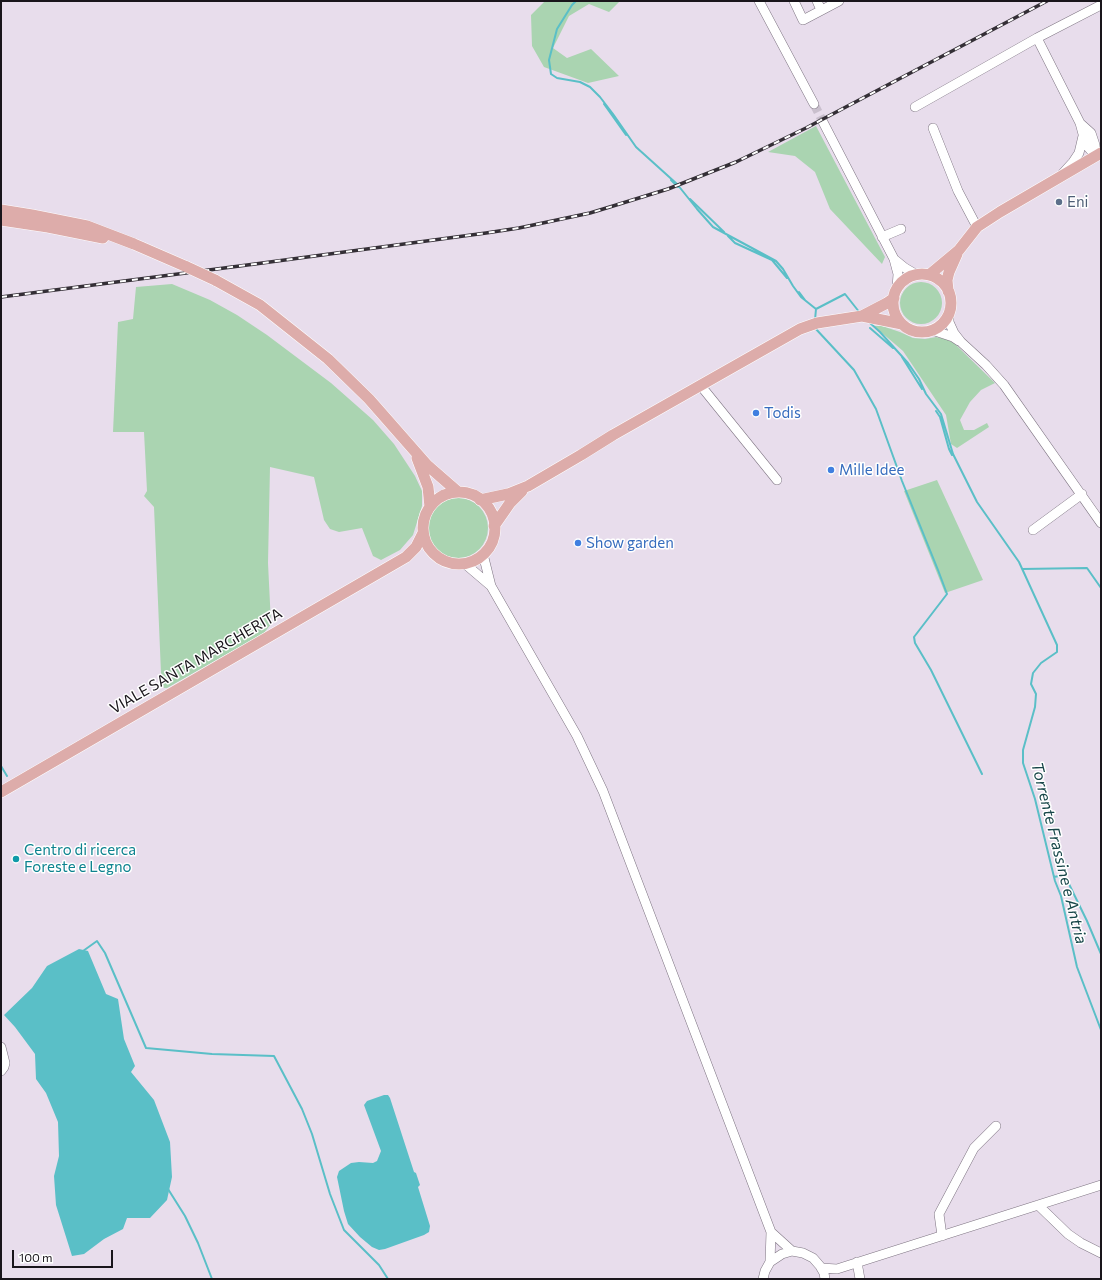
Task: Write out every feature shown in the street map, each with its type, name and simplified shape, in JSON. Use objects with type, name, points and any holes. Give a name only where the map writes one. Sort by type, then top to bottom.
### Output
[{"type":"main road","points":[[929,275],[959,250],[977,227],[1098,155]]},
{"type":"main road","points":[[1,210],[87,226],[187,267],[215,280],[260,305],[328,358],[369,398],[413,450],[458,492]]},
{"type":"main road","points":[[1,220],[48,227],[134,244]]},
{"type":"main road","points":[[895,293],[893,307],[896,317],[909,329],[924,332],[932,330],[940,325],[946,319],[950,311],[947,280],[959,250]]},
{"type":"main road","points":[[480,500],[508,494],[528,486],[613,435],[800,329],[817,323],[862,316],[887,303],[906,279],[917,275],[929,275],[943,284],[948,292]]},
{"type":"main road","points":[[862,316],[902,324]]},
{"type":"main road","points":[[413,450],[426,482],[430,497],[430,507]]},
{"type":"main road","points":[[494,526],[510,503],[528,486]]},
{"type":"main road","points":[[458,492],[469,494],[480,500],[489,510],[493,518],[494,526],[492,542],[483,554],[471,562],[464,564],[449,563],[435,555],[427,544],[423,533],[424,518],[430,507],[442,496],[458,492]]},
{"type":"main road","name":"VIALE SANTA MARGHERITA","points":[[406,557],[416,547],[423,533]]},
{"type":"main road","name":"VIALE SANTA MARGHERITA","points":[[1,792],[406,557],[423,552],[435,555]]},
{"type":"street","points":[[759,1],[814,104]]},
{"type":"street","points":[[794,1],[803,20],[839,1]]},
{"type":"street","points":[[817,1],[821,10]]},
{"type":"street","points":[[915,107],[1037,38],[1101,5]]},
{"type":"street","points":[[1037,38],[1087,134],[1086,145],[1098,155]]},
{"type":"street","points":[[823,122],[894,259],[898,274],[895,293]]},
{"type":"street","points":[[933,128],[958,191],[977,227]]},
{"type":"street","points":[[1087,134],[1101,136]]},
{"type":"street","points":[[1055,180],[1076,158],[1087,134]]},
{"type":"street","points":[[882,237],[901,229]]},
{"type":"street","points":[[894,259],[917,275]]},
{"type":"street","points":[[950,311],[949,322],[954,333],[1022,404],[1101,523]]},
{"type":"street","points":[[932,330],[953,337],[961,342]]},
{"type":"street","points":[[700,386],[777,480]]},
{"type":"street","points":[[1033,530],[1082,494]]},
{"type":"street","points":[[483,554],[491,586],[578,736],[603,791],[771,1232],[770,1262],[763,1279]]},
{"type":"street","points":[[464,564],[491,586]]},
{"type":"street","points":[[1,1047],[5,1063],[1,1071]]},
{"type":"street","points":[[942,1236],[939,1214],[974,1148],[996,1126]]},
{"type":"street","points":[[770,1262],[782,1254],[792,1252],[803,1253],[813,1258],[821,1268],[825,1279],[837,1269],[857,1262],[1101,1185]]},
{"type":"street","points":[[1038,1205],[1068,1234],[1081,1243],[1101,1253]]},
{"type":"street","points":[[771,1232],[792,1252]]},
{"type":"street","points":[[857,1262],[860,1279]]},
{"type":"street","points":[[821,1268],[837,1269]]},
{"type":"green space","points":[[545,1],[620,1],[609,12],[589,4],[569,16],[553,48],[567,58],[591,49],[619,76],[588,83],[544,67],[532,46],[531,15]]},
{"type":"green space","points":[[816,126],[885,257],[882,264],[830,209],[815,172],[795,156],[768,152]]},
{"type":"green space","points":[[917,282],[925,282],[933,285],[939,291],[942,303],[939,315],[933,321],[925,324],[917,324],[909,321],[903,315],[900,307],[900,299],[903,291],[909,285]]},
{"type":"green space","points":[[172,284],[210,300],[237,315],[267,335],[331,383],[373,420],[394,444],[415,476],[422,491],[422,506],[413,535],[400,550],[381,560],[373,556],[362,528],[339,532],[330,529],[324,520],[314,477],[270,467],[268,563],[271,624],[264,633],[167,688],[164,688],[161,673],[154,507],[144,496],[147,491],[144,432],[113,432],[118,322],[133,319],[136,287]]},
{"type":"green space","points":[[874,326],[882,326],[913,338],[925,339],[936,337],[946,339],[954,343],[995,383],[981,390],[970,402],[960,420],[964,430],[974,430],[987,423],[989,427],[957,448],[951,444],[946,415],[903,351]]},
{"type":"green space","points":[[937,480],[983,580],[945,593],[904,491]]},
{"type":"green space","points":[[452,498],[464,498],[475,503],[483,511],[488,522],[486,540],[475,553],[464,558],[452,558],[441,553],[433,545],[428,534],[428,522],[433,511],[441,503]]},
{"type":"water","points":[[79,949],[88,951],[106,994],[118,999],[124,1039],[135,1066],[131,1072],[154,1100],[170,1142],[172,1177],[167,1200],[150,1218],[127,1218],[123,1229],[104,1239],[84,1254],[72,1256],[56,1205],[54,1176],[59,1156],[58,1122],[46,1093],[36,1079],[35,1054],[4,1015],[32,988],[47,966]]},
{"type":"water","points":[[388,1095],[390,1098],[414,1172],[416,1173],[420,1185],[418,1187],[430,1226],[429,1232],[424,1235],[379,1250],[372,1247],[360,1237],[348,1224],[337,1177],[339,1171],[351,1163],[373,1163],[377,1161],[381,1151],[364,1105],[367,1101]]},
{"type":"waterway","name":"Torrente Frassine e Antria","points":[[576,1],[557,29],[549,60],[551,74],[557,78],[580,82],[590,87],[600,97],[636,147],[677,184],[713,227],[776,261],[801,297],[816,309]]},
{"type":"waterway","name":"Torrente Frassine e Antria","points":[[604,104],[626,135]]},
{"type":"waterway","name":"Torrente Frassine e Antria","points":[[671,180],[678,187]]},
{"type":"waterway","name":"Torrente Frassine e Antria","points":[[690,199],[724,232]]},
{"type":"waterway","name":"Torrente Frassine e Antria","points":[[728,236],[735,243],[772,260],[787,278]]},
{"type":"waterway","name":"Torrente Frassine e Antria","points":[[799,292],[805,300]]},
{"type":"waterway","name":"Torrente Frassine e Antria","points":[[816,309],[845,294],[860,313]]},
{"type":"waterway","points":[[815,320],[816,309]]},
{"type":"waterway","name":"Torrente Frassine e Antria","points":[[869,322],[908,363],[919,379],[926,394],[941,414],[953,454],[977,502],[1019,562],[1057,645],[1057,652],[1041,663],[1033,673],[1031,684],[1036,694],[1035,707],[1023,750],[1023,763],[1035,799],[1055,881],[1061,896],[1077,967],[1101,1030]]},
{"type":"waterway","points":[[815,328],[854,370],[876,409],[902,481],[947,594],[914,637],[915,643],[931,670],[982,774]]},
{"type":"waterway","name":"Torrente Frassine e Antria","points":[[870,328],[893,348]]},
{"type":"waterway","name":"Torrente Frassine e Antria","points":[[902,357],[922,389]]},
{"type":"waterway","name":"Torrente Frassine e Antria","points":[[936,411],[940,417],[952,455]]},
{"type":"waterway","points":[[1022,569],[1087,568],[1101,588]]},
{"type":"waterway","points":[[1,766],[7,776]]},
{"type":"waterway","points":[[1054,877],[1064,875],[1087,921],[1101,954]]},
{"type":"waterway","points":[[83,951],[97,941],[105,953],[146,1048],[212,1054],[274,1056],[302,1109],[312,1134],[330,1194],[344,1230],[379,1265],[388,1279]]},
{"type":"waterway","points":[[168,1189],[185,1216],[198,1243],[212,1279]]},
{"type":"tunnel","points":[[814,104],[823,122]]},
{"type":"railway","points":[[1,297],[486,233],[519,228],[590,213],[668,189],[736,162],[806,128],[1047,1]]},
{"type":"place","name":"Eni","points":[[1059,202]]},
{"type":"place","name":"Todis","points":[[756,413]]},
{"type":"place","name":"Mille Idee","points":[[831,470]]},
{"type":"place","name":"Show garden","points":[[578,543]]},
{"type":"place","name":"Centro di ricerca Foreste e Legno","points":[[16,859]]}]
